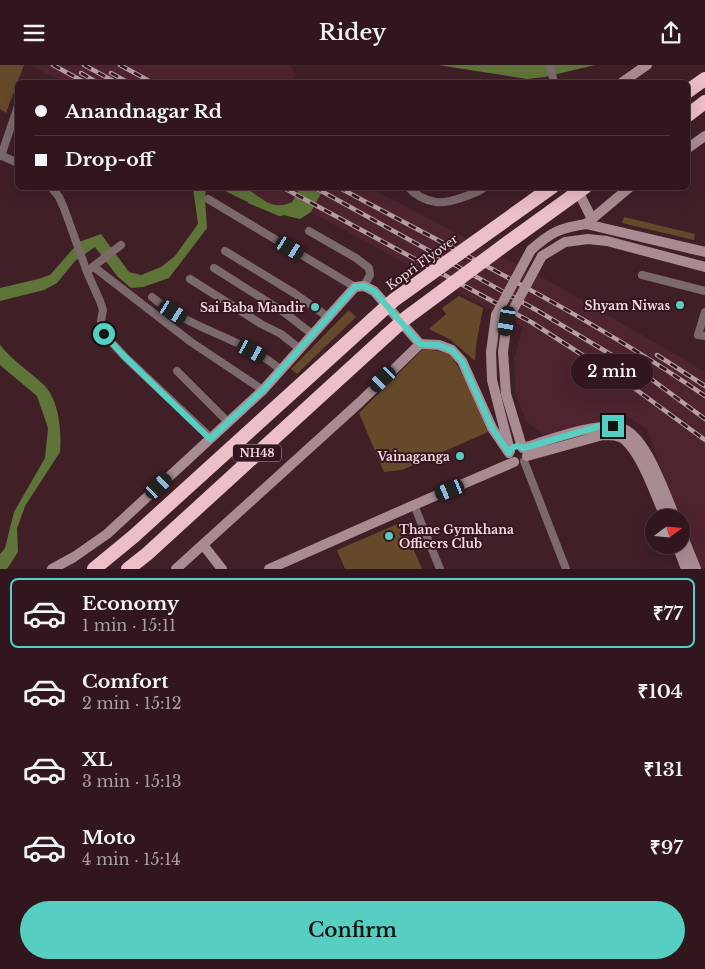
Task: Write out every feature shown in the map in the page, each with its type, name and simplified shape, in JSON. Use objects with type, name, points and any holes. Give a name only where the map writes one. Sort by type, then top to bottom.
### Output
[{"type":"highway","points":[[690,90],[705,79]]},
{"type":"highway","name":"Kopri Flyover","points":[[94,569],[134,536],[394,300],[548,190]]},
{"type":"highway","name":"NH48","points":[[128,569],[414,312],[580,190]]},
{"type":"street","points":[[550,65],[553,80]]},
{"type":"street","points":[[625,80],[647,65]]},
{"type":"street","points":[[15,115],[1,156],[15,162]]},
{"type":"street","points":[[690,147],[705,136]]},
{"type":"street","points":[[53,190],[64,208],[82,257],[90,269],[103,309],[101,321],[104,334],[124,356],[210,439]]},
{"type":"street","points":[[411,190],[414,194],[437,203],[463,197],[479,190]]},
{"type":"street","points":[[577,190],[589,221],[588,239]]},
{"type":"street","points":[[566,569],[519,454],[492,380],[491,352],[496,315],[531,250],[547,235],[589,221],[626,190]]},
{"type":"street","points":[[208,199],[360,287],[374,291],[420,344],[438,345],[452,350],[462,361],[492,428],[519,454]]},
{"type":"street","points":[[589,221],[705,252]]},
{"type":"street","points":[[52,569],[74,557],[107,534],[263,390],[312,334],[370,275],[369,268],[356,258],[309,231]]},
{"type":"street","points":[[519,454],[506,394],[503,352],[507,321],[542,256],[565,242],[588,239],[607,241],[705,267]]},
{"type":"street","points":[[90,269],[121,245]]},
{"type":"street","points":[[225,251],[294,293],[328,317]]},
{"type":"street","points":[[214,268],[285,313],[312,334]]},
{"type":"street","points":[[90,269],[191,342],[263,390]]},
{"type":"street","points":[[642,275],[705,291]]},
{"type":"street","points":[[190,279],[261,325],[281,334],[300,349]]},
{"type":"street","points":[[152,297],[163,307],[182,318],[252,351],[282,370]]},
{"type":"street","points":[[705,312],[698,335],[705,336]]},
{"type":"street","points":[[176,569],[359,403],[420,344]]},
{"type":"street","points":[[177,371],[228,422]]},
{"type":"street","points":[[269,569],[414,505],[519,454],[602,431],[624,428],[636,436],[663,500],[669,509]]},
{"type":"street","points":[[663,500],[664,509]]},
{"type":"street","points":[[414,505],[440,569]]},
{"type":"street","points":[[204,545],[222,569]]},
{"type":"street","points":[[686,554],[686,569]]},
{"type":"street","points":[[686,554],[696,569]]},
{"type":"shaded area","points":[[0,65],[24,65],[18,80],[15,80],[15,89],[6,113],[0,109]]},
{"type":"shaded area","points":[[30,65],[290,65],[296,76],[290,80],[58,80]]},
{"type":"shaded area","points":[[438,65],[595,65],[545,77],[527,79]]},
{"type":"shaded area","points":[[193,190],[206,190],[207,228],[169,278],[143,287],[131,288],[118,277],[95,247],[75,261],[57,283],[44,290],[0,301],[0,288],[50,275],[79,242],[101,234],[129,272],[141,275],[161,267],[175,256],[198,224]]},
{"type":"shaded area","points":[[224,190],[249,190],[266,202],[284,205],[292,202],[299,190],[323,190],[311,212],[300,219],[279,214]]},
{"type":"shaded area","points":[[246,190],[299,190],[292,202],[277,206],[261,200]]},
{"type":"shaded area","points":[[323,190],[374,190],[551,282],[705,372],[705,569],[698,569],[690,547],[690,509],[676,509],[647,429],[626,416],[544,435],[526,421],[516,395],[514,359],[523,327],[311,212]]},
{"type":"shaded area","points":[[624,217],[695,234],[694,240],[622,223]]},
{"type":"shaded area","points":[[459,296],[483,308],[475,361],[451,340],[429,329],[446,314],[442,308]]},
{"type":"shaded area","points":[[349,310],[356,317],[297,374],[291,369]]},
{"type":"shaded area","points":[[0,345],[49,391],[56,408],[60,435],[60,452],[25,506],[17,529],[18,552],[7,569],[0,569],[0,554],[5,548],[14,512],[45,458],[48,428],[37,396],[0,365]]},
{"type":"shaded area","points":[[422,350],[442,352],[454,360],[488,432],[402,470],[384,472],[359,413]]},
{"type":"shaded area","name":"Thane Gymkhana Officers Club","points":[[402,522],[422,569],[345,569],[337,550]]},
{"type":"waterway","points":[[249,202],[280,215],[283,214]]},
{"type":"railway","points":[[53,65],[80,80]]},
{"type":"railway","points":[[84,65],[112,80]]},
{"type":"railway","points":[[120,65],[148,80]]},
{"type":"railway","points":[[81,73],[93,80]]},
{"type":"railway","points":[[111,73],[124,80]]},
{"type":"railway","points":[[288,190],[531,322],[634,388],[705,440]]},
{"type":"railway","points":[[319,190],[538,311],[647,376],[705,419]]},
{"type":"railway","points":[[344,190],[571,312],[705,396]]},
{"type":"railway","points":[[657,355],[705,386]]},
{"type":"place","name":"Shyam Niwas","points":[[680,305]]},
{"type":"place","name":"Sai Baba Mandir","points":[[315,307]]},
{"type":"place","name":"Vainaganga","points":[[460,456]]},
{"type":"place","name":"Thane Gymkhana Officers Club","points":[[389,536]]},
{"type":"route","points":[[104,334],[124,356],[210,439],[263,390],[355,287],[364,286],[374,291],[420,344],[438,345],[452,350],[462,361],[492,428],[509,453],[512,448],[517,446],[524,448],[600,426],[613,426]]}]
